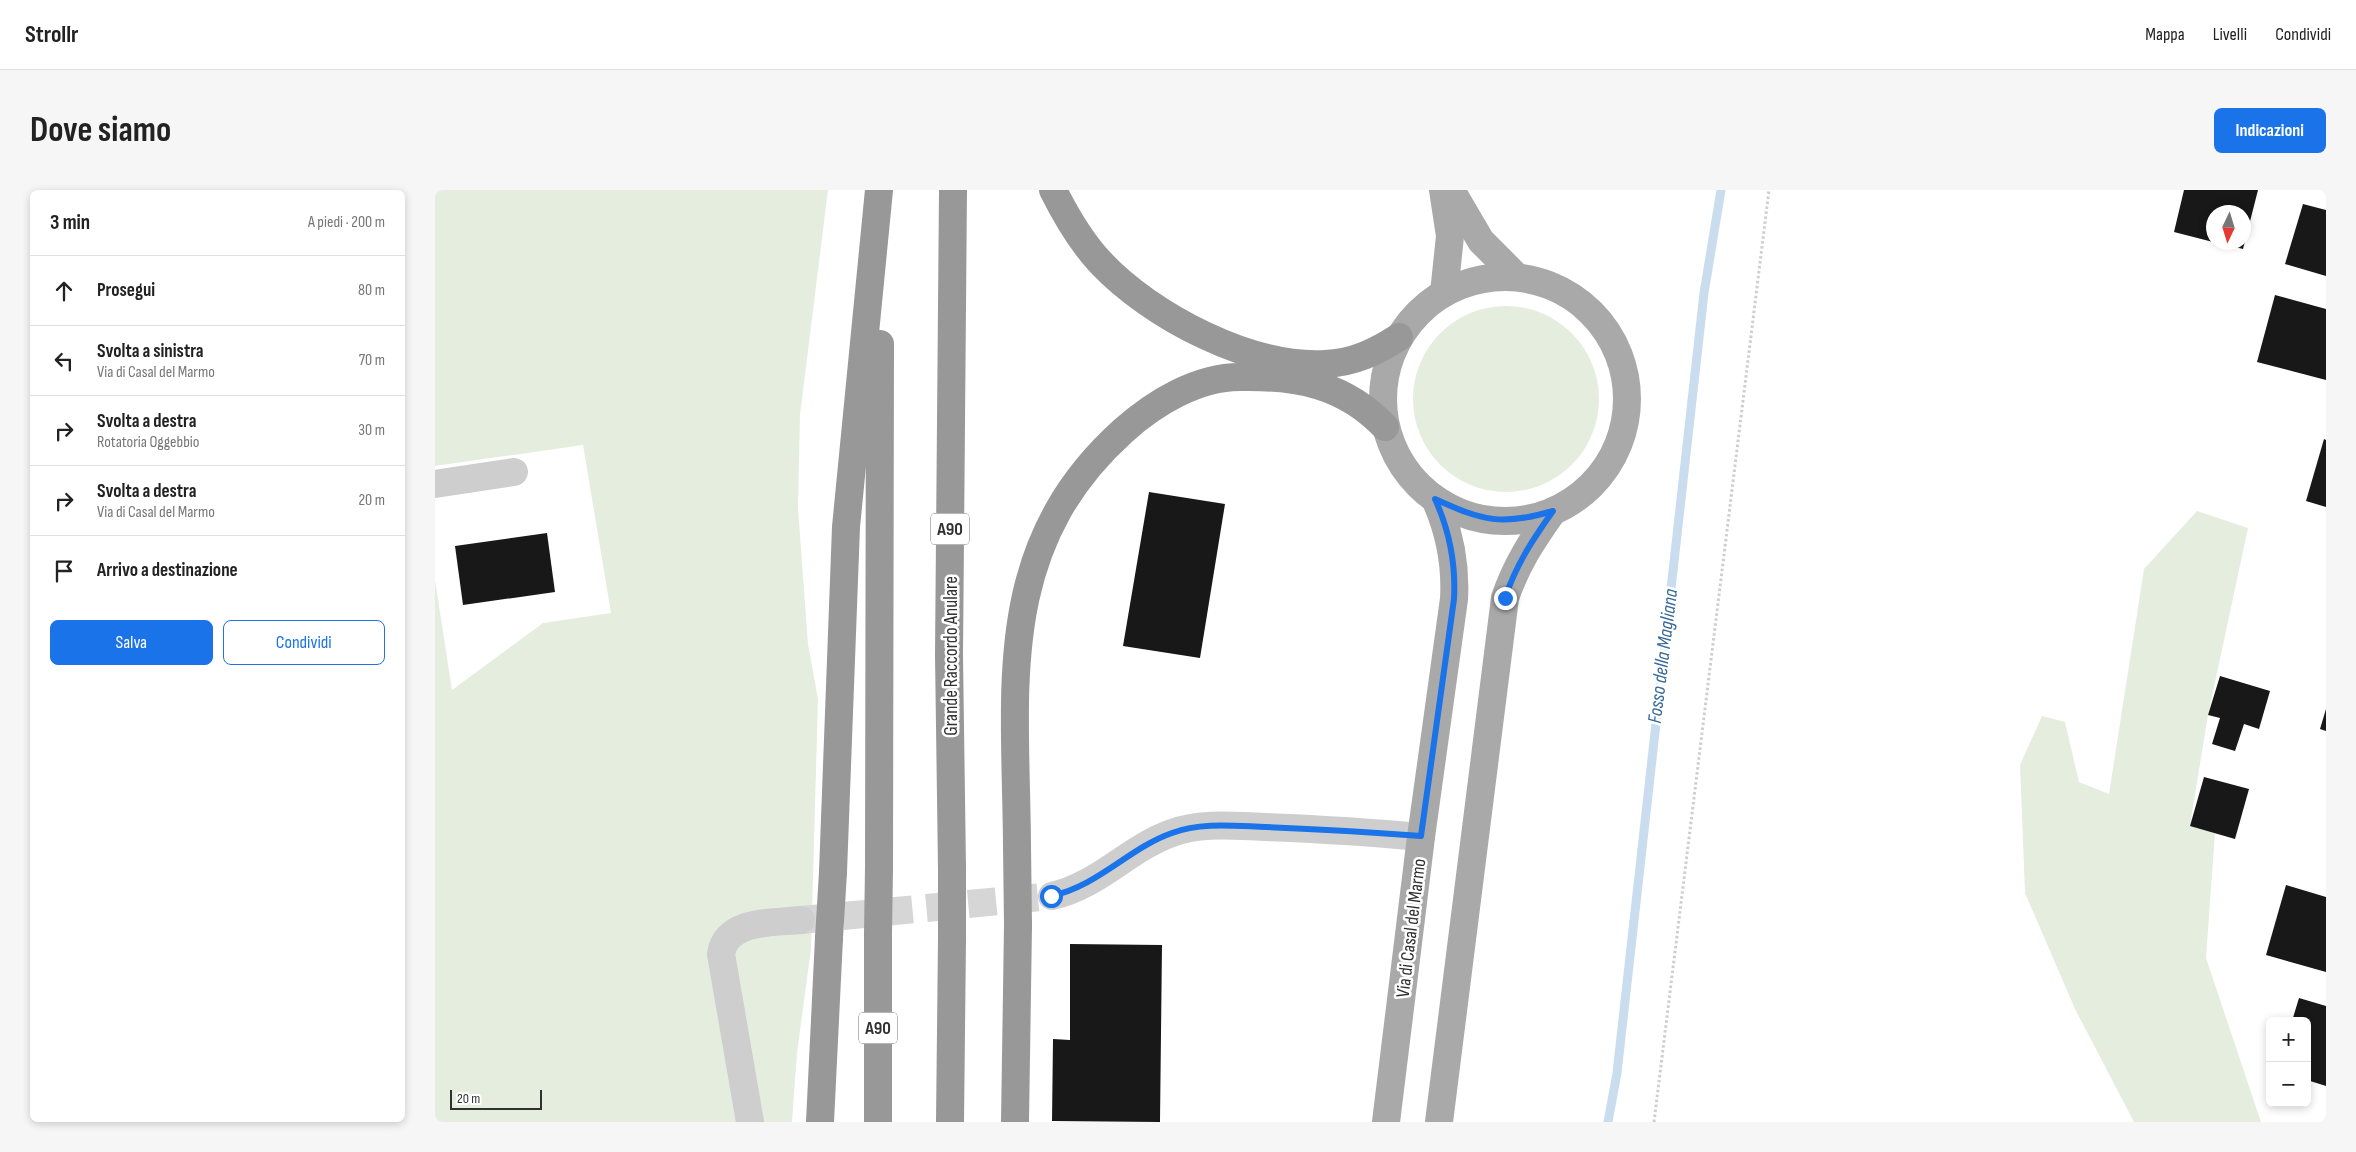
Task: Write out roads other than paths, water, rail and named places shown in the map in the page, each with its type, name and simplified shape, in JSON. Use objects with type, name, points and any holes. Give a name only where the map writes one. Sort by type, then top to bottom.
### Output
[{"type":"highway","name":"A90","points":[[878,1122],[880,190]]},
{"type":"highway","points":[[820,1122],[833,872],[846,527],[880,190]]},
{"type":"highway","name":"Grande Raccordo Anulare","points":[[950,1122],[952,868],[949,655],[953,190]]},
{"type":"highway","points":[[1053,190],[1084,244],[1101,264],[1148,302],[1174,320],[1224,344],[1289,361],[1325,364],[1365,356],[1399,338]]},
{"type":"highway","points":[[1015,1122],[1018,925],[1016,673],[1022,610],[1028,583],[1043,542],[1066,497],[1091,461],[1147,411],[1199,384],[1235,377],[1286,378],[1318,384],[1349,399],[1385,426]]},
{"type":"main road","points":[[1443,190],[1449,236],[1444,292]]},
{"type":"main road","points":[[1451,190],[1481,241],[1517,278]]},
{"type":"main road","points":[[1517,278],[1553,288],[1588,310],[1612,342],[1626,380],[1625,420],[1612,458],[1602,474],[1587,489],[1553,511],[1513,521],[1471,516],[1435,499],[1412,479],[1396,455],[1385,426],[1382,404],[1383,381],[1389,358],[1399,338],[1417,316],[1444,292],[1480,280],[1517,278]]},
{"type":"main road","name":"Via di Casal del Marmo","points":[[1386,1122],[1421,836],[1454,599],[1455,577],[1449,533],[1435,499]]},
{"type":"main road","points":[[1439,1122],[1505,598],[1515,571],[1532,540],[1553,511]]},
{"type":"street","points":[[435,484],[514,472]]},
{"type":"street","points":[[1051,896],[1074,890],[1171,833],[1185,829],[1227,826],[1341,830],[1421,836]]},
{"type":"street","points":[[750,1122],[722,948],[732,933],[741,928],[801,920]]},
{"type":"waterway","name":"Fosso della Magliana","points":[[1608,1122],[1617,1073],[1704,293],[1721,190]]},
{"type":"tunnel","points":[[801,920],[1052,896]]}]
